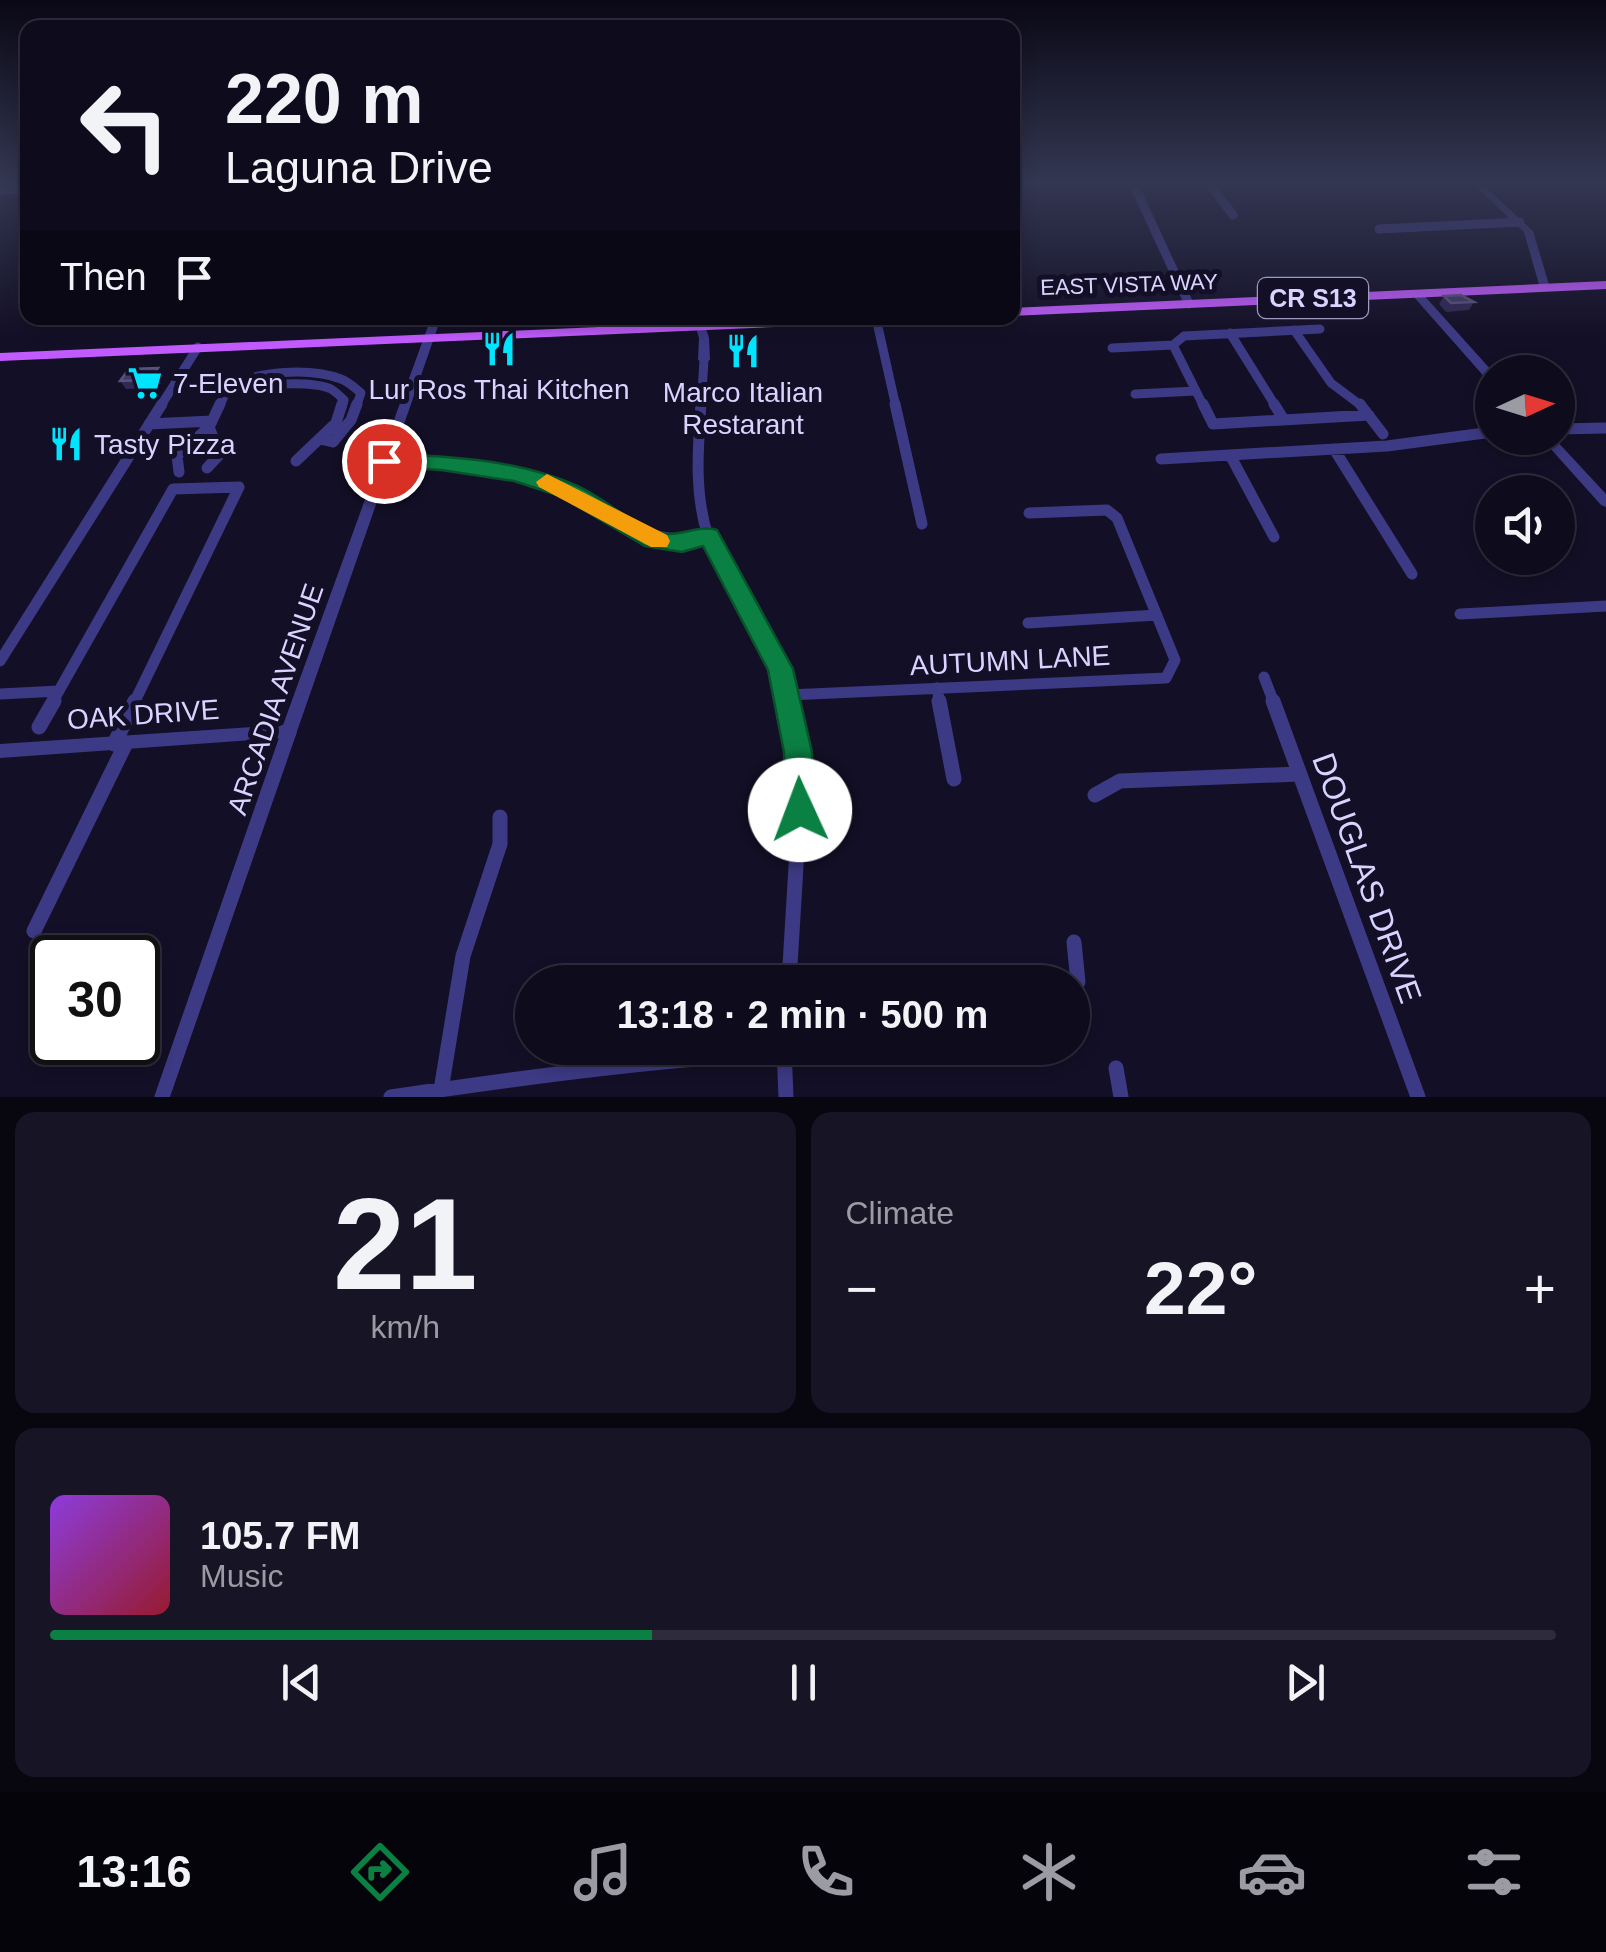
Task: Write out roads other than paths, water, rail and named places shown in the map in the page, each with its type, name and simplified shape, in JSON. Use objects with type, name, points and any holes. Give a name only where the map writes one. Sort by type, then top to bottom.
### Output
[{"type":"main road","name":"EAST VISTA WAY","points":[[1020,312],[1606,285]]},
{"type":"main road","points":[[0,356],[700,325]]},
{"type":"street","points":[[1156,234],[1188,304]]},
{"type":"street","points":[[1528,234],[1545,288]]},
{"type":"street","points":[[1417,294],[1475,359]]},
{"type":"street","name":"ARCADIA AVENUE","points":[[162,1097],[434,325]]},
{"type":"street","points":[[700,325],[704,338],[701,510],[734,587],[770,643],[788,695],[798,752],[800,810],[790,965]]},
{"type":"street","points":[[878,325],[922,524]]},
{"type":"street","points":[[1112,348],[1173,345],[1184,336],[1320,329]]},
{"type":"street","points":[[1294,330],[1332,383],[1369,415],[1383,434]]},
{"type":"street","points":[[1230,333],[1284,420]]},
{"type":"street","points":[[1173,345],[1214,424],[1369,415]]},
{"type":"street","points":[[0,660],[198,347]]},
{"type":"street","points":[[179,472],[177,456],[211,421],[233,382],[248,377],[299,375],[344,380],[361,393],[351,420],[333,442],[320,439]]},
{"type":"street","points":[[226,392],[244,386],[330,388],[344,403],[336,424],[296,460]]},
{"type":"street","points":[[1134,394],[1196,391]]},
{"type":"street","points":[[151,421],[211,421]]},
{"type":"street","points":[[206,468],[220,454],[211,421]]},
{"type":"street","points":[[1575,429],[1606,428]]},
{"type":"street","points":[[1161,458],[1420,443],[1475,435]]},
{"type":"street","points":[[1334,449],[1412,574]]},
{"type":"street","points":[[1230,455],[1274,537]]},
{"type":"street","points":[[1562,455],[1606,502]]},
{"type":"street","points":[[384,461],[441,463],[530,477],[568,490],[653,540],[682,543],[709,536]]},
{"type":"street","points":[[34,931],[239,487],[174,489],[39,727]]},
{"type":"street","name":"AUTUMN LANE","points":[[788,695],[1166,678],[1176,660],[1117,518],[1107,510],[1029,513]]},
{"type":"street","points":[[1460,614],[1606,606]]},
{"type":"street","name":"AUTUMN LANE","points":[[1028,623],[1157,615]]},
{"type":"street","name":"DOUGLAS DRIVE","points":[[1264,677],[1418,1097]]},
{"type":"street","points":[[937,688],[954,779]]},
{"type":"street","points":[[0,694],[59,691]]},
{"type":"street","name":"OAK DRIVE","points":[[0,751],[289,732]]},
{"type":"street","points":[[1095,794],[1120,781],[1300,774]]},
{"type":"street","points":[[441,1090],[463,956],[500,844],[500,817]]},
{"type":"street","points":[[1074,942],[1076,965]]},
{"type":"street","points":[[391,1097],[635,1065]]},
{"type":"street","points":[[785,1065],[786,1097]]},
{"type":"street","points":[[1116,1068],[1121,1097]]},
{"type":"place","name":"Lur Ros Thai Kitchen","points":[[499,349]]},
{"type":"place","name":"Marco Italian Restarant","points":[[743,351]]},
{"type":"place","name":"7-Eleven","points":[[145,383]]},
{"type":"place","name":"Tasty Pizza","points":[[66,444]]}]
